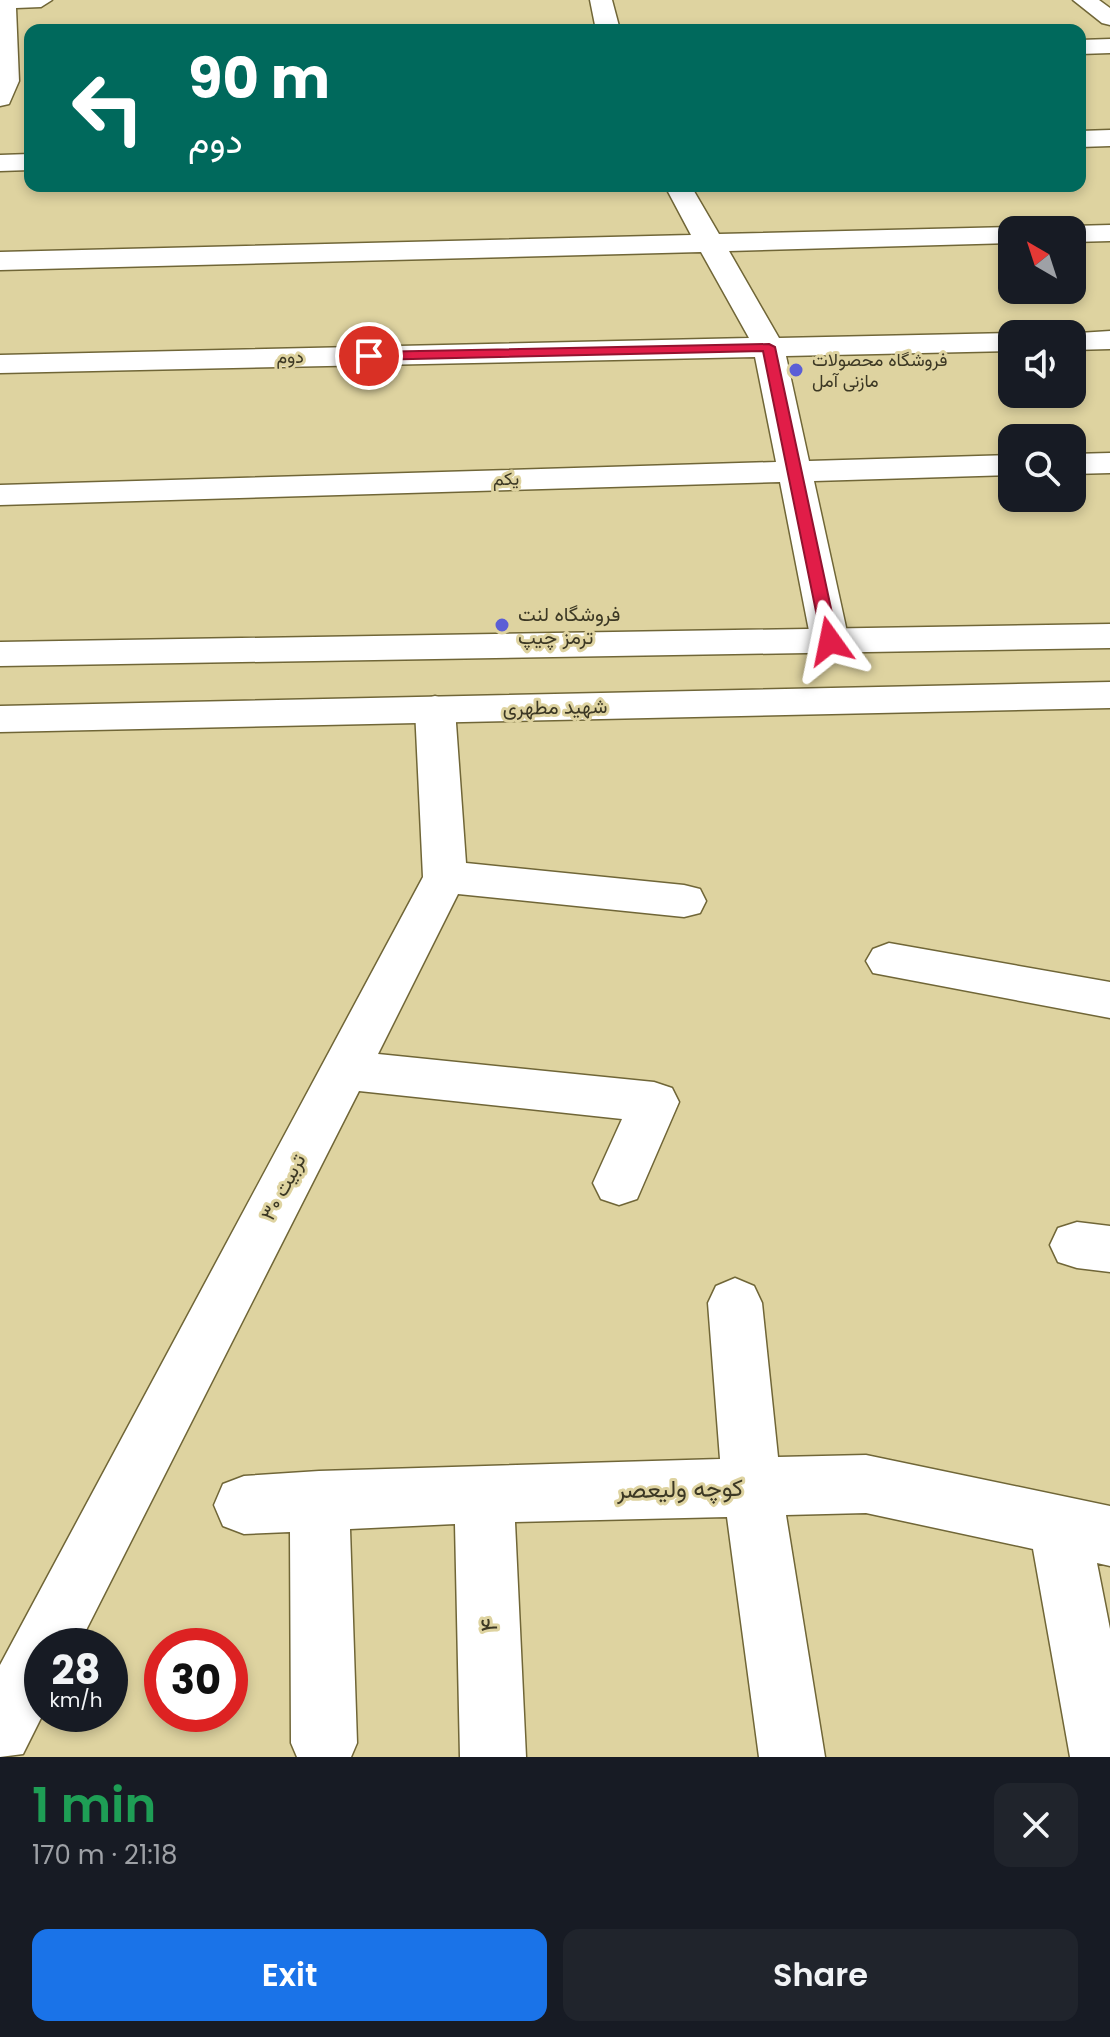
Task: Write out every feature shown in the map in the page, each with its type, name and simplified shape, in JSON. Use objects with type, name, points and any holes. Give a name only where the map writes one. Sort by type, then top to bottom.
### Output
[{"type":"street","points":[[12,87],[4,1],[41,0]]},
{"type":"street","points":[[601,0],[607,24]]},
{"type":"street","points":[[1084,0],[1110,18]]},
{"type":"street","points":[[1086,47],[1110,46]]},
{"type":"street","points":[[1086,139],[1110,138]]},
{"type":"street","points":[[0,163],[24,162]]},
{"type":"street","points":[[681,192],[769,347],[830,641]]},
{"type":"street","points":[[1086,234],[1110,233]]},
{"type":"street","points":[[0,261],[998,235]]},
{"type":"street","points":[[1086,341],[1110,340]]},
{"type":"street","name":"دوم","points":[[0,364],[998,342]]},
{"type":"street","points":[[1086,464],[1110,463]]},
{"type":"street","name":"یکم","points":[[0,495],[998,465]]},
{"type":"street","points":[[0,654],[1110,636]]},
{"type":"street","name":"شهید مطهری","points":[[0,719],[1110,695]]},
{"type":"street","points":[[435,709],[445,877],[684,901]]},
{"type":"street","name":"تربیت ۳۰","points":[[53,1628],[445,877]]},
{"type":"street","points":[[889,961],[1110,1000]]},
{"type":"street","points":[[345,1070],[654,1102],[619,1183]]},
{"type":"street","points":[[735,1303],[752,1487],[792,1757]]},
{"type":"street","name":"کوچه ولیعصر","points":[[244,1505],[484,1494],[866,1484],[1085,1531]]},
{"type":"street","name":"۴","points":[[484,1494],[493,1757]]},
{"type":"street","points":[[319,1500],[324,1743]]},
{"type":"street","points":[[1085,1531],[1103,1757]]},
{"type":"street","name":"تربیت ۳۰","points":[[0,1731],[24,1685]]},
{"type":"place","name":"فروشگاه محصولات مازنی آمل","points":[[796,370]]},
{"type":"place","name":"فروشگاه لنت ترمز چیپ","points":[[502,625]]},
{"type":"route","points":[[369,356],[769,347],[830,641]]}]
